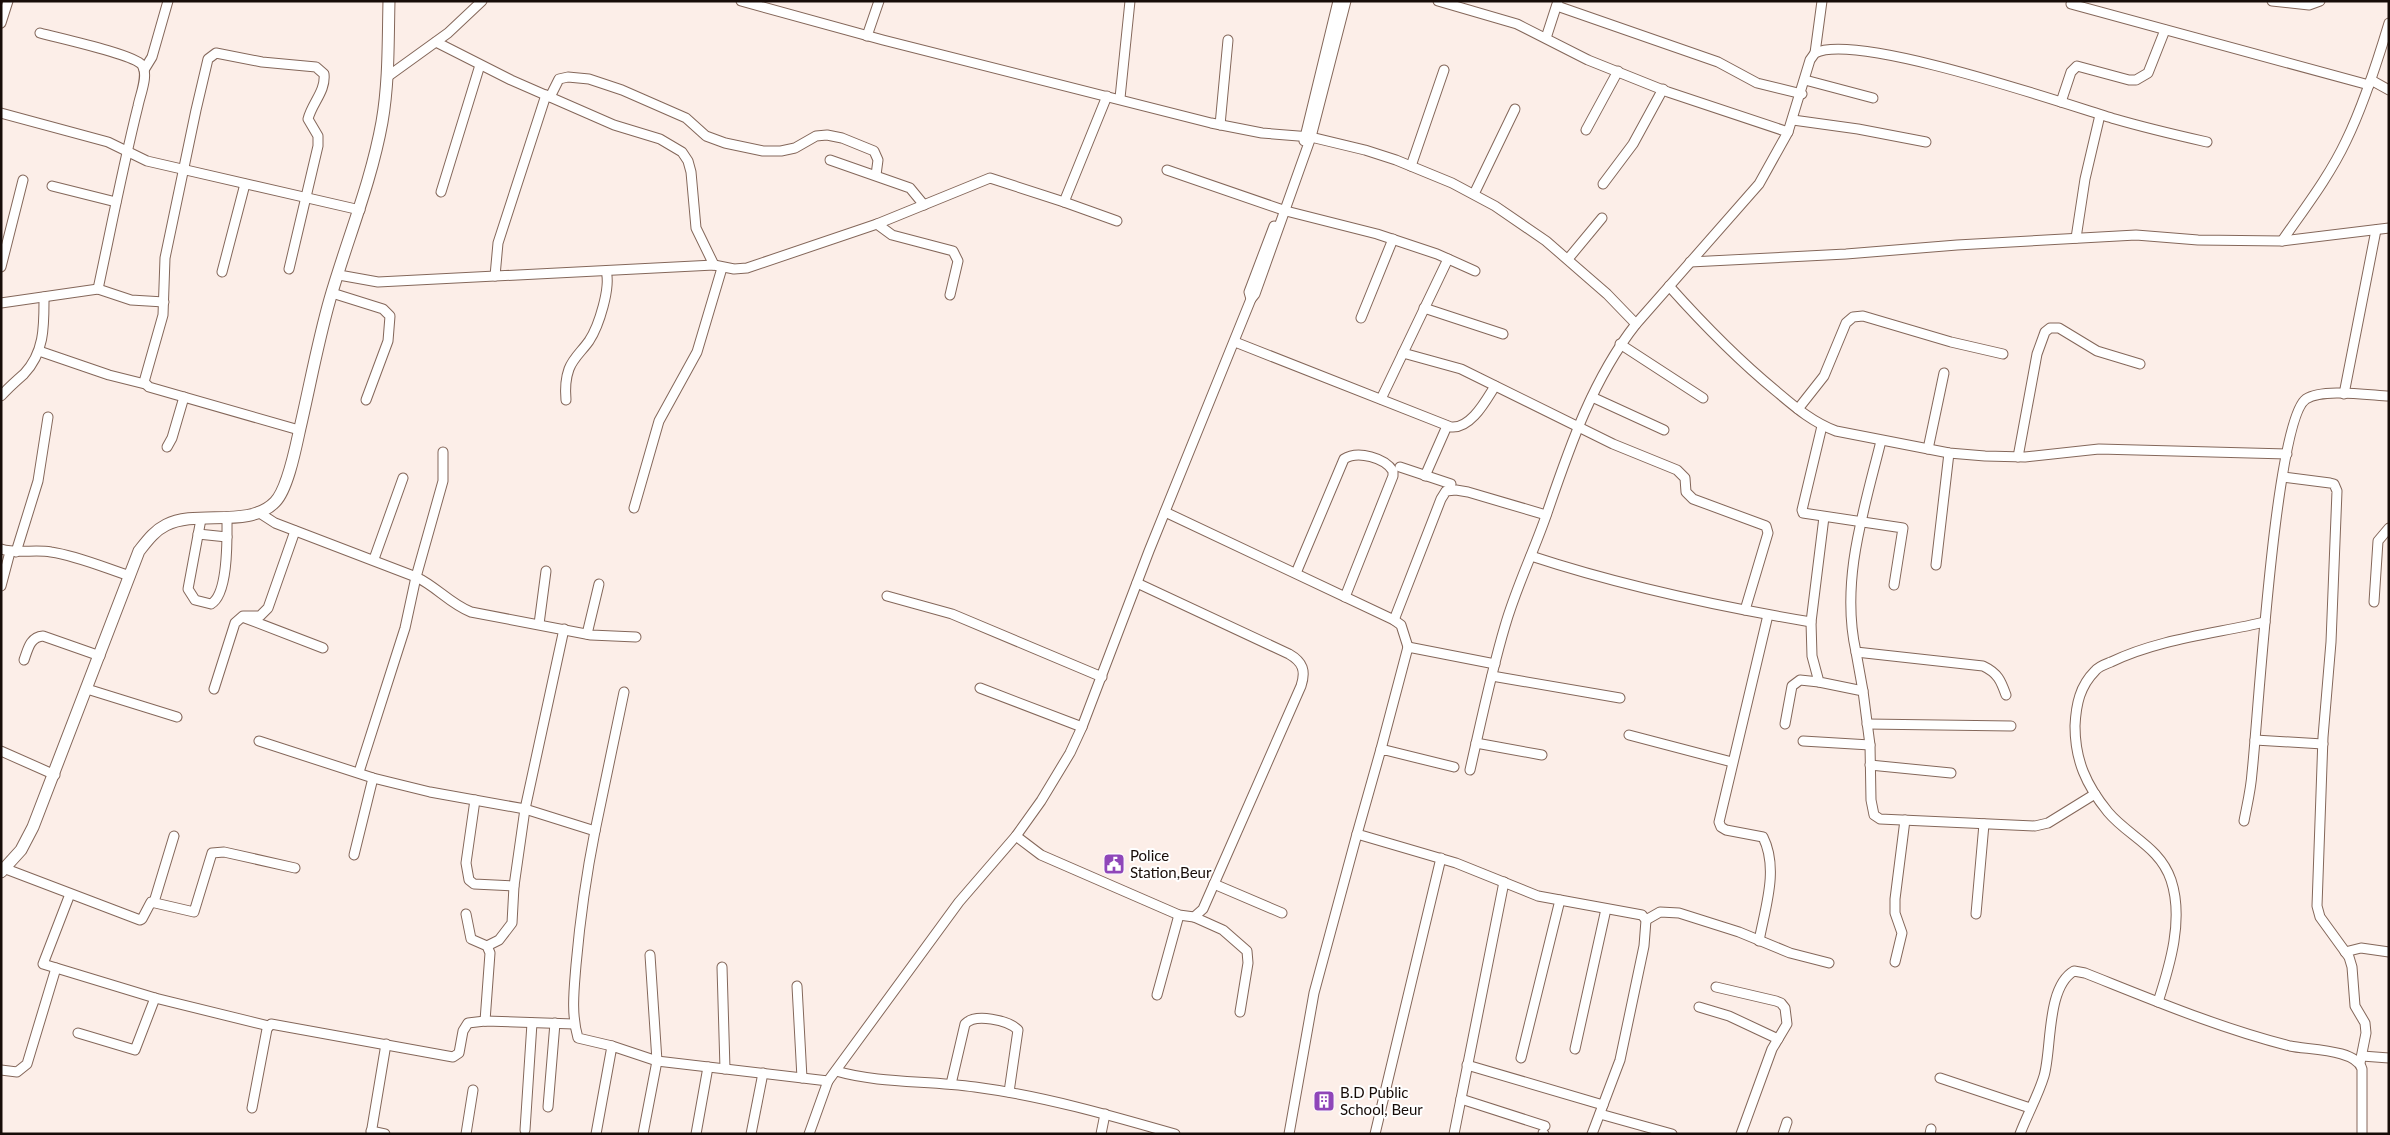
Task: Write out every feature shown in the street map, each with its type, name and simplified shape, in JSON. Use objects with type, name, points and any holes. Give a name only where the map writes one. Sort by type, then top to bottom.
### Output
[{"type":"street","points":[[1,23],[8,1]]},
{"type":"street","points":[[98,289],[126,151],[142,88],[144,70],[152,57],[168,1]]},
{"type":"street","points":[[174,836],[154,902],[150,904],[140,920],[4,870],[21,850],[55,775],[139,551],[151,536],[167,524],[258,512],[276,501],[284,483],[299,430],[332,293],[360,210],[382,121],[387,78],[389,1]]},
{"type":"street","points":[[387,78],[436,42],[482,1]]},
{"type":"street","points":[[741,1],[867,36],[1106,96],[1220,124],[1270,134],[1308,137],[1365,150],[1411,166],[1474,194],[1517,220],[1568,258],[1636,324]]},
{"type":"street","points":[[867,36],[878,1]]},
{"type":"street","points":[[1120,98],[1130,1]]},
{"type":"street","points":[[1308,137],[1338,1]]},
{"type":"street","points":[[808,1134],[828,1081],[959,902],[1016,836],[1053,782],[1082,727],[1137,582],[1251,299],[1249,292],[1252,284],[1284,210],[1308,137],[1346,1]]},
{"type":"street","points":[[1438,1],[1517,24],[1588,60],[1663,90],[1788,132]]},
{"type":"street","points":[[1470,770],[1494,664],[1515,594],[1579,426],[1592,397],[1620,344],[1759,184],[1788,132],[1802,94],[1815,53],[1822,1]]},
{"type":"street","points":[[2272,1],[2309,6],[2320,1]]},
{"type":"street","points":[[1546,38],[1557,4],[1718,62],[1757,83],[1802,94]]},
{"type":"street","points":[[2071,4],[2370,83],[2389,90]]},
{"type":"street","points":[[2282,241],[2346,142],[2386,44],[2389,23]]},
{"type":"street","points":[[2061,102],[2071,72],[2078,66],[2129,80],[2136,80],[2148,73],[2165,30]]},
{"type":"street","points":[[40,34],[122,55],[141,64],[144,70]]},
{"type":"street","points":[[1220,124],[1228,40]]},
{"type":"street","points":[[436,42],[480,65],[614,125],[660,139],[682,152],[688,161],[691,172],[696,228],[718,266],[697,352],[659,421],[634,508]]},
{"type":"street","points":[[1815,53],[1829,48],[1870,51],[2004,85],[2100,115],[2207,142]]},
{"type":"street","points":[[145,384],[145,375],[163,315],[165,258],[210,55],[220,53],[262,62],[316,67],[322,70],[323,89],[312,104],[308,119],[319,140],[289,269]]},
{"type":"street","points":[[441,192],[480,65]]},
{"type":"street","points":[[1411,166],[1444,70]]},
{"type":"street","points":[[1586,130],[1618,71]]},
{"type":"street","points":[[495,276],[498,243],[548,96],[559,79],[568,77],[589,79],[622,90],[679,115],[710,138],[763,151],[789,150],[816,136],[834,136],[874,151],[878,160],[876,175]]},
{"type":"street","points":[[1805,80],[1873,98]]},
{"type":"street","points":[[1603,184],[1633,144],[1663,90]]},
{"type":"street","points":[[1064,202],[1106,96]]},
{"type":"street","points":[[1474,194],[1515,109]]},
{"type":"street","points":[[1,112],[108,142],[147,161],[360,210]]},
{"type":"street","points":[[2076,238],[2085,179],[2100,115]]},
{"type":"street","points":[[1793,120],[1858,129],[1926,142]]},
{"type":"street","points":[[830,160],[910,188],[924,205]]},
{"type":"street","points":[[1167,170],[1284,210],[1393,239],[1475,271]]},
{"type":"street","points":[[339,275],[378,282],[606,270],[718,266],[734,269],[758,266],[877,224],[990,178],[1118,221]]},
{"type":"street","points":[[1,267],[24,180]]},
{"type":"street","points":[[222,272],[244,184]]},
{"type":"street","points":[[52,186],[116,202]]},
{"type":"street","points":[[1568,258],[1602,218]]},
{"type":"street","points":[[877,224],[892,235],[953,250],[958,261],[950,295]]},
{"type":"street","points":[[1690,262],[1846,254],[2076,238],[2156,235],[2198,240],[2282,241],[2389,228]]},
{"type":"street","points":[[2344,394],[2376,230]]},
{"type":"street","points":[[1361,318],[1393,239]]},
{"type":"street","points":[[1381,399],[1448,259]]},
{"type":"street","points":[[566,400],[565,384],[569,369],[577,354],[590,340],[604,302],[609,281],[606,270]]},
{"type":"street","points":[[1669,286],[1723,344],[1798,409],[1822,426],[1881,441],[1949,453],[2018,457],[2092,449],[2287,454]]},
{"type":"street","points":[[1,304],[98,289],[132,300],[164,302]]},
{"type":"street","points":[[332,293],[376,306],[387,312],[390,316],[388,341],[366,400]]},
{"type":"street","points":[[1,396],[24,373],[39,351],[44,327],[44,297]]},
{"type":"street","points":[[1424,308],[1503,334]]},
{"type":"street","points":[[1798,409],[1824,376],[1846,323],[1853,317],[1863,316],[1951,342],[2002,354]]},
{"type":"street","points":[[2018,457],[2037,354],[2045,332],[2050,328],[2059,328],[2096,351],[2140,364]]},
{"type":"street","points":[[1234,342],[1447,426],[1458,428],[1467,422],[1484,403],[1495,386]]},
{"type":"street","points":[[1620,344],[1704,398]]},
{"type":"street","points":[[39,351],[109,375],[299,430]]},
{"type":"street","points":[[1403,353],[1449,364],[1628,451],[1677,470],[1685,478],[1686,492],[1693,499],[1766,526],[1768,533],[1745,610]]},
{"type":"street","points":[[1928,449],[1944,373]]},
{"type":"street","points":[[2244,822],[2252,775],[2273,539],[2287,454],[2301,404],[2312,396],[2344,394],[2389,396]]},
{"type":"street","points":[[167,447],[172,438],[184,397]]},
{"type":"street","points":[[1592,397],[1664,430]]},
{"type":"street","points":[[1,586],[9,551],[38,481],[48,417]]},
{"type":"street","points":[[1425,476],[1447,426]]},
{"type":"street","points":[[1822,426],[1802,510],[1807,515],[1862,520],[1903,528],[1894,585]]},
{"type":"street","points":[[1881,441],[1854,559],[1849,604],[1850,626],[1863,691],[1870,745],[1871,800],[1874,815],[1880,819],[2035,826],[2048,823],[2095,794]]},
{"type":"street","points":[[359,772],[405,628],[416,577],[443,481],[442,452]]},
{"type":"street","points":[[1936,565],[1949,453]]},
{"type":"street","points":[[1296,573],[1344,458],[1355,455],[1363,456],[1386,464],[1393,471],[1393,476],[1345,597]]},
{"type":"street","points":[[1400,467],[1451,484]]},
{"type":"street","points":[[2283,477],[2334,484],[2337,491],[2331,642],[2323,744],[2317,906],[2320,917],[2345,952],[2352,967],[2355,1006],[2365,1023],[2366,1032],[2361,1059],[2362,1134]]},
{"type":"street","points":[[374,559],[403,478]]},
{"type":"street","points":[[1394,620],[1441,498],[1446,491],[1468,492],[1546,516]]},
{"type":"street","points":[[258,512],[275,523],[374,559],[416,577],[462,608],[587,634],[636,637]]},
{"type":"street","points":[[1165,512],[1394,620],[1401,624],[1408,647],[1314,993],[1289,1134]]},
{"type":"street","points":[[201,519],[188,589],[195,600],[211,604],[218,597],[228,548],[227,517]]},
{"type":"street","points":[[1818,682],[1812,656],[1811,622],[1824,517]]},
{"type":"street","points":[[2374,602],[2378,541],[2389,528]]},
{"type":"street","points":[[214,689],[235,623],[243,616],[260,616],[268,608],[295,531]]},
{"type":"street","points":[[198,534],[227,537]]},
{"type":"street","points":[[9,551],[42,550],[55,552],[130,576]]},
{"type":"street","points":[[1531,556],[1624,584],[1768,615],[1811,622]]},
{"type":"street","points":[[539,624],[546,571]]},
{"type":"street","points":[[1137,582],[1289,654],[1301,663],[1304,670],[1302,686],[1203,909],[1194,917]]},
{"type":"street","points":[[587,634],[599,584]]},
{"type":"street","points":[[887,596],[952,614],[1102,677]]},
{"type":"street","points":[[1759,940],[1771,878],[1768,852],[1763,837],[1726,830],[1721,827],[1720,809],[1768,615]]},
{"type":"street","points":[[243,616],[322,648]]},
{"type":"street","points":[[2158,1002],[2169,969],[2175,926],[2176,906],[2171,879],[2161,861],[2147,844],[2119,824],[2095,794],[2082,772],[2075,739],[2080,690],[2096,669],[2130,653],[2165,642],[2208,635],[2265,622]]},
{"type":"street","points":[[487,946],[499,940],[512,923],[514,886],[525,809],[564,629]]},
{"type":"street","points":[[24,660],[32,640],[36,636],[42,636],[100,656]]},
{"type":"street","points":[[1408,647],[1494,664]]},
{"type":"street","points":[[1856,652],[1984,666],[1994,671],[2000,678],[2006,695]]},
{"type":"street","points":[[1492,676],[1620,698]]},
{"type":"street","points":[[1785,724],[1790,692],[1795,682],[1818,682],[1863,691]]},
{"type":"street","points":[[980,688],[1082,727]]},
{"type":"street","points":[[87,689],[177,717]]},
{"type":"street","points":[[624,692],[580,909],[573,999],[574,1024],[578,1038],[612,1046],[657,1061],[828,1081]]},
{"type":"street","points":[[1867,724],[2012,726]]},
{"type":"street","points":[[1629,736],[1732,762]]},
{"type":"street","points":[[2255,740],[2323,744]]},
{"type":"street","points":[[259,741],[373,778],[525,809],[595,831]]},
{"type":"street","points":[[1803,741],[1870,745]]},
{"type":"street","points":[[1476,743],[1542,755]]},
{"type":"street","points":[[1381,749],[1454,767]]},
{"type":"street","points":[[1,751],[55,775]]},
{"type":"street","points":[[1870,765],[1951,772]]},
{"type":"street","points":[[354,855],[373,778]]},
{"type":"street","points":[[475,800],[466,863],[469,880],[474,884],[514,886]]},
{"type":"street","points":[[1896,962],[1902,933],[1895,914],[1895,899],[1906,820]]},
{"type":"street","points":[[1976,914],[1984,824]]},
{"type":"street","points":[[1357,834],[1441,858],[1538,896],[1642,915],[1646,920],[1644,946],[1620,1060],[1592,1134]]},
{"type":"street","points":[[1016,836],[1041,854],[1179,915],[1194,917],[1223,930],[1247,951],[1248,963],[1240,1012]]},
{"type":"street","points":[[154,902],[194,912],[211,855],[216,852],[295,868]]},
{"type":"street","points":[[1375,1134],[1441,858]]},
{"type":"street","points":[[1454,1134],[1504,882]]},
{"type":"street","points":[[1214,884],[1282,913]]},
{"type":"street","points":[[70,894],[43,964],[155,998],[269,1026],[275,1024],[453,1057],[459,1053],[465,1026],[468,1023],[485,1021],[574,1024]]},
{"type":"street","points":[[1521,1058],[1560,900]]},
{"type":"street","points":[[1575,1049],[1606,908]]},
{"type":"street","points":[[1646,920],[1660,912],[1679,913],[1759,940],[1802,957],[1828,963]]},
{"type":"street","points":[[466,914],[471,939],[487,946]]},
{"type":"street","points":[[1157,995],[1179,915]]},
{"type":"street","points":[[485,1021],[490,959],[487,946]]},
{"type":"street","points":[[2345,952],[2361,948],[2389,952]]},
{"type":"street","points":[[643,1134],[657,1061],[650,955]]},
{"type":"street","points":[[722,967],[725,1069]]},
{"type":"street","points":[[1,1070],[17,1072],[27,1064],[56,968]]},
{"type":"street","points":[[2020,1134],[2044,1078],[2048,1058],[2052,1012],[2070,974],[2074,971],[2085,973],[2224,1027],[2292,1046],[2361,1059],[2389,1058]]},
{"type":"street","points":[[797,986],[802,1078]]},
{"type":"street","points":[[1716,987],[1781,1003],[1785,1008],[1787,1024],[1772,1049],[1741,1134]]},
{"type":"street","points":[[78,1033],[134,1050],[155,998]]},
{"type":"street","points":[[1700,1007],[1728,1016],[1778,1039]]},
{"type":"street","points":[[951,1084],[965,1024],[974,1018],[1014,1025],[1018,1030],[1008,1092]]},
{"type":"street","points":[[525,1130],[532,1022]]},
{"type":"street","points":[[548,1106],[555,1023]]},
{"type":"street","points":[[252,1108],[269,1026]]},
{"type":"street","points":[[385,1134],[371,1133],[386,1044]]},
{"type":"street","points":[[596,1134],[612,1046]]},
{"type":"street","points":[[1467,1065],[1672,1134]]},
{"type":"street","points":[[696,1134],[708,1067]]},
{"type":"street","points":[[836,1071],[877,1080],[951,1084],[1008,1092],[1105,1114],[1175,1134]]},
{"type":"street","points":[[751,1134],[763,1073]]},
{"type":"street","points":[[1940,1078],[2030,1108]]},
{"type":"street","points":[[466,1134],[473,1090]]},
{"type":"street","points":[[1461,1099],[1544,1131]]},
{"type":"street","points":[[1101,1134],[1105,1114]]},
{"type":"street","points":[[1784,1134],[1787,1122]]},
{"type":"place","name":"Police Station,Beur","points":[[1114,864]]},
{"type":"place","name":"B.D Public School, Beur","points":[[1324,1101]]}]
